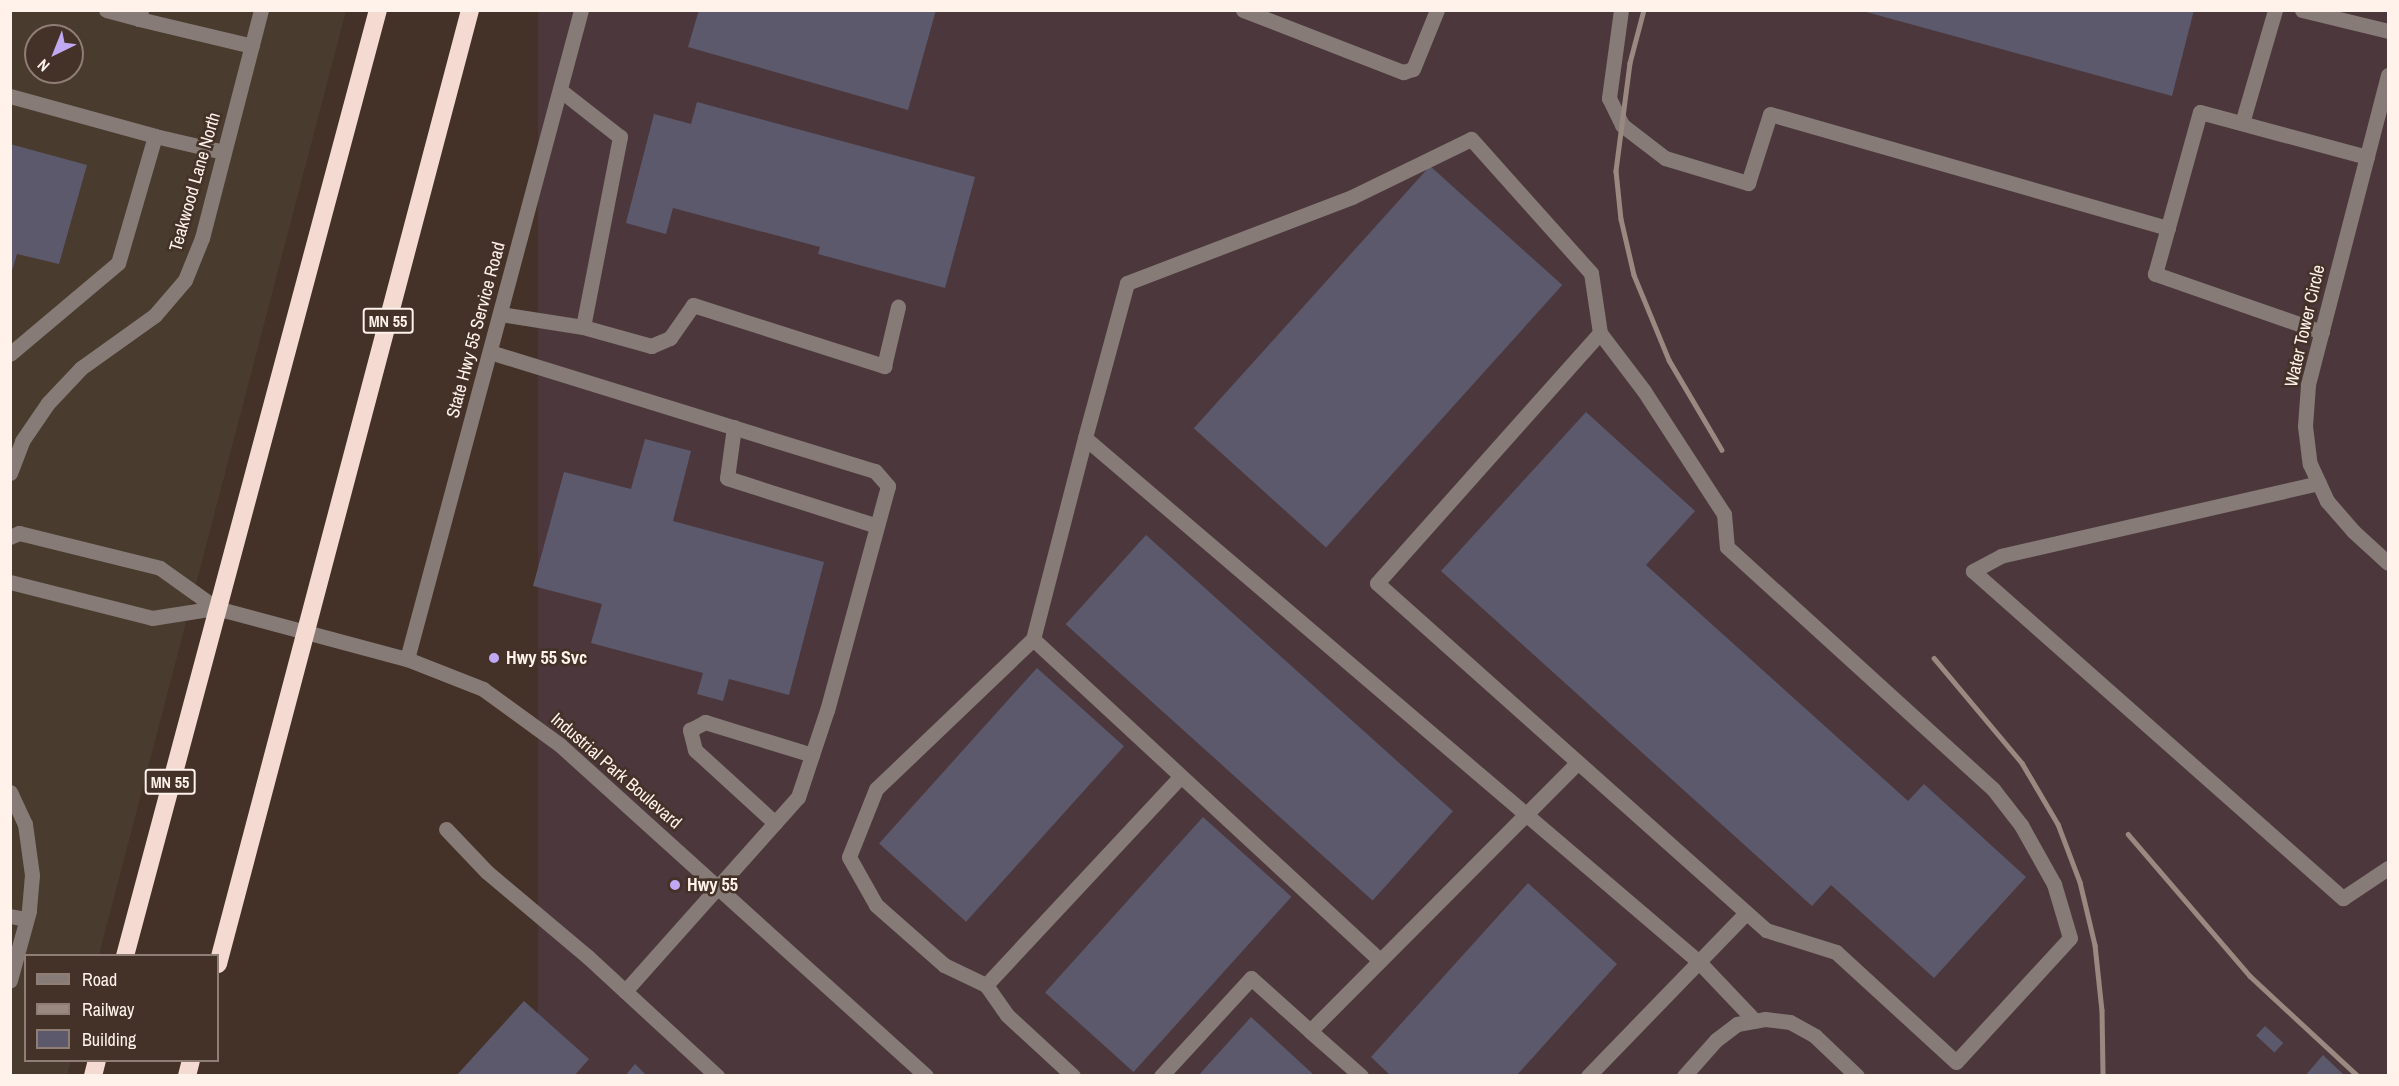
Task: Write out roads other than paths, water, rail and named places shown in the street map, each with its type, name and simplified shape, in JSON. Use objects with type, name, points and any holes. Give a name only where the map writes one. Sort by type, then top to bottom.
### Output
[{"type":"highway","name":"MN 55","points":[[126,954],[216,608],[378,10]]},
{"type":"highway","name":"MN 55","points":[[219,960],[470,10]]},
{"type":"street","points":[[106,10],[140,15],[252,46]]},
{"type":"street","name":"Teakwood Lane North","points":[[10,473],[22,441],[48,403],[81,368],[155,315],[185,280],[202,238],[261,10]]},
{"type":"street","name":"State Hwy 55 Service Road","points":[[407,659],[581,10]]},
{"type":"street","points":[[1243,10],[1403,72],[1413,69],[1437,10]]},
{"type":"street","points":[[1621,10],[1609,98],[1622,125],[1665,158],[1748,183],[1770,114],[2168,228]]},
{"type":"street","points":[[2242,123],[2275,10]]},
{"type":"street","points":[[2302,10],[2388,32]]},
{"type":"street","name":"Water Tower Circle","points":[[2387,83],[2308,385],[2305,426],[2310,464],[2327,501],[2353,531],[2388,563]]},
{"type":"street","points":[[560,90],[620,136],[583,327]]},
{"type":"street","points":[[10,96],[155,136],[224,152]]},
{"type":"street","points":[[2322,332],[2155,274],[2200,112],[2367,157]]},
{"type":"street","points":[[10,354],[118,263],[155,136]]},
{"type":"street","points":[[1072,1076],[1007,1014],[986,985],[944,965],[876,905],[849,858],[876,789],[1033,639],[1084,438],[1127,283],[1352,197],[1471,139],[1591,273],[1600,333],[1644,391],[1724,513],[1727,547],[1993,789],[2021,825],[2054,884],[2070,938],[1956,1062],[1836,952],[1766,930],[1576,764],[1377,583],[1600,333]]},
{"type":"street","points":[[500,314],[583,327],[651,346],[670,338],[693,305],[884,366],[898,307]]},
{"type":"street","points":[[490,352],[875,471],[888,486],[798,797],[625,991]]},
{"type":"street","points":[[734,428],[727,478],[877,526]]},
{"type":"street","points":[[1084,438],[1699,962],[1755,1021]]},
{"type":"street","points":[[2319,483],[2001,556],[1973,571],[2343,898],[2388,868]]},
{"type":"street","name":"Industrial Park Boulevard","points":[[10,537],[19,533],[160,568],[216,608],[407,659],[452,674],[508,705],[560,745],[926,1076]]},
{"type":"street","name":"Industrial Park Boulevard","points":[[10,582],[152,618],[216,608]]},
{"type":"street","points":[[1033,639],[1179,778],[1380,960]]},
{"type":"street","points":[[775,823],[695,750],[690,730],[698,722],[713,724],[812,755]]},
{"type":"street","points":[[1310,1030],[1576,764]]},
{"type":"street","points":[[986,985],[1179,778]]},
{"type":"street","points":[[10,792],[32,849],[26,919],[10,980]]},
{"type":"street","points":[[446,829],[487,872],[625,991],[717,1076]]},
{"type":"street","points":[[1588,1076],[1746,913]]},
{"type":"street","points":[[10,916],[26,919]]},
{"type":"street","points":[[1161,1076],[1251,978],[1361,1076]]},
{"type":"street","points":[[1684,1076],[1716,1040],[1737,1024],[1755,1021],[1790,1022],[1815,1036],[1857,1076]]},
{"type":"railway","points":[[1644,10],[1630,63],[1616,171],[1621,219],[1634,275],[1669,360],[1722,450]]},
{"type":"railway","points":[[1934,658],[2022,763],[2058,824],[2080,882],[2095,945],[2102,1010],[2103,1076]]},
{"type":"railway","points":[[2128,834],[2250,976],[2358,1076]]},
{"type":"place","name":"Hwy 55 Svc","points":[[494,658]]},
{"type":"place","name":"Hwy 55","points":[[675,885]]}]
